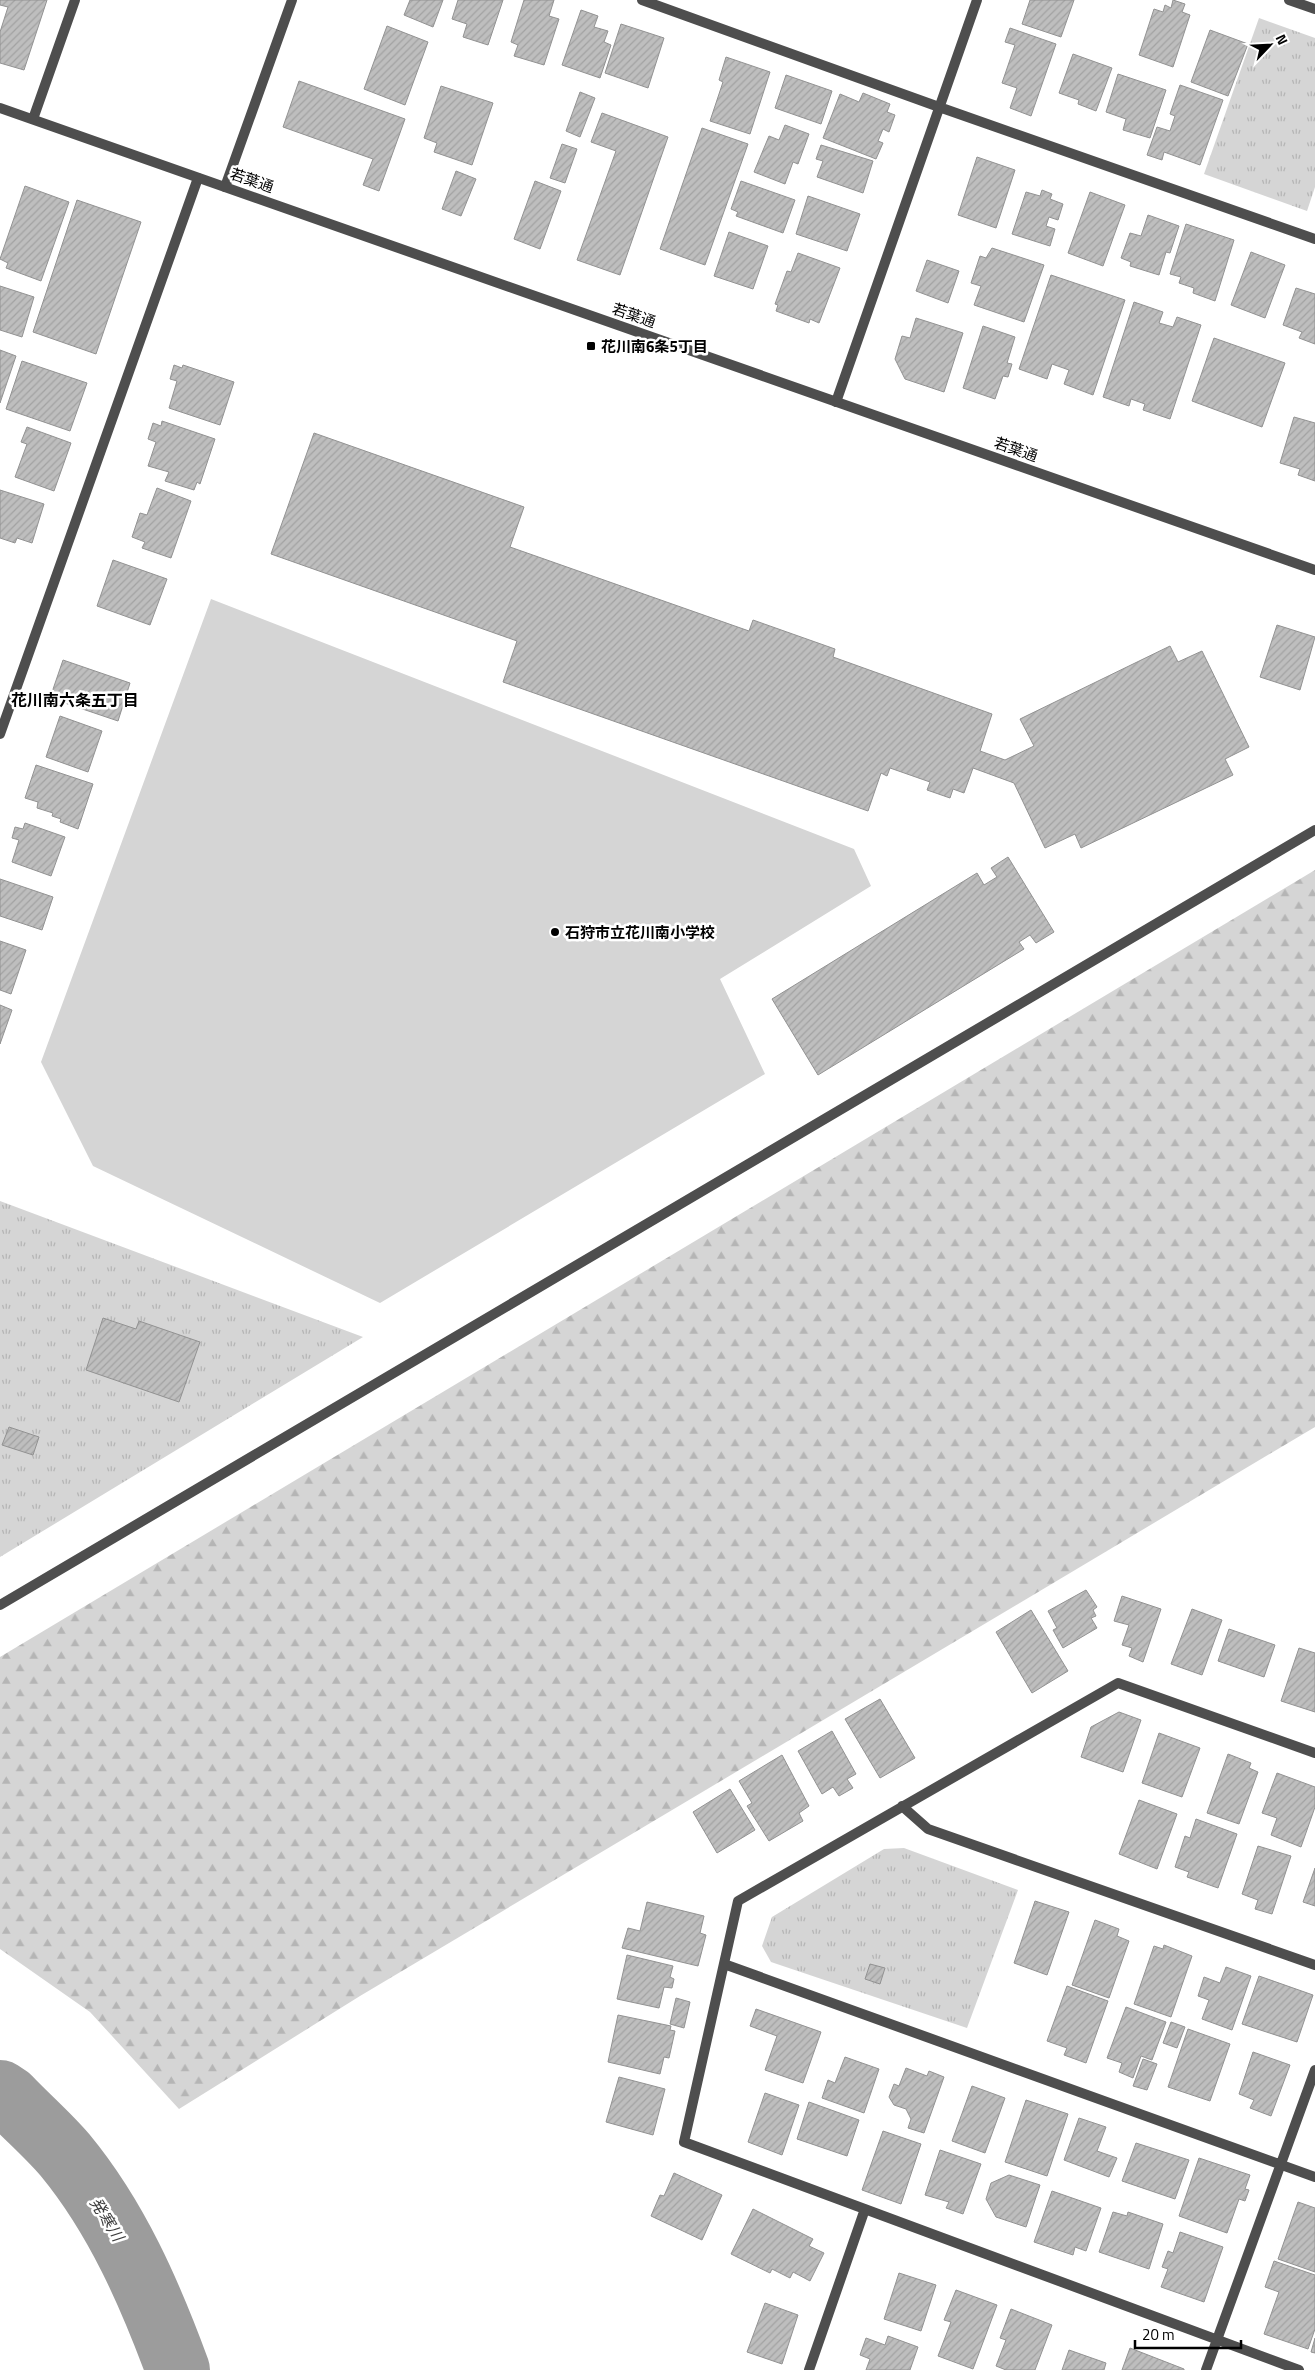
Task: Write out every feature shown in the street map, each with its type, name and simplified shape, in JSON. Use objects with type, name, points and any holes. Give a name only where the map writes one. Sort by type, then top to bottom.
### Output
[{"type":"street","points":[[34,120],[75,0]]},
{"type":"street","points":[[225,187],[292,0]]},
{"type":"street","points":[[642,0],[1315,239]]},
{"type":"street","points":[[836,402],[977,0]]},
{"type":"street","points":[[1289,0],[1315,9]]},
{"type":"street","name":"若葉通","points":[[0,108],[1315,570]]},
{"type":"street","points":[[0,734],[198,178]]},
{"type":"street","points":[[0,1605],[1315,830]]},
{"type":"street","points":[[1299,2370],[684,2142],[738,1900],[1118,1683],[1315,1753]]},
{"type":"street","points":[[902,1806],[928,1829],[1315,1965]]},
{"type":"street","points":[[724,1964],[1315,2177]]},
{"type":"street","points":[[1206,2370],[1215,2340],[1315,2070]]},
{"type":"street","points":[[809,2370],[865,2210]]},
{"type":"green space","points":[[1259,18],[1315,38],[1315,187],[1307,211],[1204,174]]},
{"type":"green space","points":[[211,599],[854,849],[871,886],[720,979],[765,1074],[380,1303],[93,1166],[41,1062]]},
{"type":"green space","points":[[1315,870],[1315,1427],[360,1996],[179,2109],[90,2012],[0,1949],[0,1657]]},
{"type":"green space","points":[[0,1201],[363,1337],[0,1557]]},
{"type":"green space","points":[[904,1848],[1018,1890],[967,2028],[771,1962],[762,1946],[772,1917],[884,1849]]},
{"type":"building","points":[[0,0],[47,0],[24,70],[0,63],[0,32],[8,7],[0,5]]},
{"type":"building","points":[[410,0],[443,0],[433,27],[404,15]]},
{"type":"building","points":[[458,0],[503,0],[488,45],[463,37],[467,24],[452,19]]},
{"type":"building","points":[[524,0],[554,0],[549,16],[559,19],[544,65],[514,56],[518,45],[511,42]]},
{"type":"building","points":[[1030,0],[1074,0],[1061,37],[1022,24]]},
{"type":"building","points":[[1173,0],[1185,4],[1182,12],[1190,15],[1173,67],[1139,55],[1154,9],[1163,12],[1165,5],[1171,8]]},
{"type":"building","points":[[581,10],[598,16],[594,27],[608,31],[604,42],[611,45],[600,78],[562,65]]},
{"type":"building","points":[[621,24],[664,38],[648,88],[605,73]]},
{"type":"building","points":[[387,26],[428,42],[405,105],[364,89]]},
{"type":"building","points":[[1010,28],[1056,44],[1031,116],[1010,108],[1017,88],[1002,83],[1015,45],[1005,42]]},
{"type":"building","points":[[1210,30],[1248,44],[1228,96],[1191,82]]},
{"type":"building","points":[[1073,54],[1112,68],[1096,111],[1078,104],[1079,100],[1059,93]]},
{"type":"building","points":[[726,57],[770,72],[750,134],[710,121],[723,82],[719,80]]},
{"type":"building","points":[[1118,74],[1166,90],[1150,138],[1123,130],[1126,119],[1106,112]]},
{"type":"building","points":[[786,75],[832,91],[821,124],[775,108]]},
{"type":"building","points":[[299,81],[405,119],[379,191],[363,185],[373,159],[283,127]]},
{"type":"building","points":[[1180,85],[1223,100],[1200,165],[1164,152],[1162,160],[1147,155],[1157,127],[1170,131],[1175,116],[1170,114]]},
{"type":"building","points":[[441,86],[493,103],[472,165],[434,152],[437,143],[424,138]]},
{"type":"building","points":[[580,92],[595,98],[580,137],[566,131]]},
{"type":"building","points":[[863,93],[890,104],[887,112],[895,115],[889,132],[883,129],[878,141],[883,143],[876,159],[823,138],[840,94],[859,102]]},
{"type":"building","points":[[602,113],[668,137],[620,275],[577,260],[616,151],[591,142]]},
{"type":"building","points":[[785,125],[809,134],[798,164],[793,162],[785,184],[754,172],[769,136],[779,140]]},
{"type":"building","points":[[702,128],[748,144],[705,265],[660,249]]},
{"type":"building","points":[[562,144],[577,149],[565,183],[550,178]]},
{"type":"building","points":[[821,145],[873,161],[863,193],[817,177],[823,161],[816,159]]},
{"type":"building","points":[[977,157],[1015,170],[996,228],[958,215]]},
{"type":"building","points":[[456,171],[476,179],[461,216],[442,209]]},
{"type":"building","points":[[535,181],[561,191],[540,249],[514,239]]},
{"type":"building","points":[[741,181],[795,200],[783,233],[736,216],[738,212],[731,209]]},
{"type":"building","points":[[25,186],[69,202],[41,281],[6,268],[8,263],[0,259]]},
{"type":"building","points":[[1042,190],[1052,194],[1050,199],[1063,204],[1058,220],[1049,217],[1046,226],[1055,229],[1050,246],[1012,234],[1026,192],[1040,196]]},
{"type":"building","points":[[1090,192],[1125,205],[1103,266],[1068,253]]},
{"type":"building","points":[[808,196],[860,214],[847,251],[796,234]]},
{"type":"building","points":[[77,200],[141,222],[96,354],[33,332]]},
{"type":"building","points":[[1148,215],[1179,226],[1170,253],[1166,252],[1159,275],[1130,266],[1131,262],[1121,258],[1130,233],[1141,236]]},
{"type":"building","points":[[1186,224],[1234,240],[1215,301],[1193,293],[1194,288],[1179,283],[1181,277],[1170,274]]},
{"type":"building","points":[[729,232],[768,246],[753,289],[714,276]]},
{"type":"building","points":[[992,248],[1044,265],[1024,322],[974,305],[981,286],[971,283],[980,256],[986,258]]},
{"type":"building","points":[[1251,252],[1285,265],[1265,318],[1231,305]]},
{"type":"building","points":[[798,253],[840,268],[819,323],[810,319],[809,323],[776,311],[778,305],[775,304],[787,271],[791,272]]},
{"type":"building","points":[[927,260],[959,271],[948,303],[916,291]]},
{"type":"building","points":[[1051,275],[1125,300],[1093,395],[1064,384],[1069,370],[1052,364],[1047,379],[1019,369]]},
{"type":"building","points":[[0,286],[34,297],[22,337],[0,330]]},
{"type":"building","points":[[1296,288],[1315,294],[1315,344],[1299,338],[1302,332],[1283,325]]},
{"type":"building","points":[[1134,302],[1163,312],[1159,323],[1173,327],[1177,317],[1201,325],[1170,419],[1143,410],[1145,404],[1131,399],[1129,406],[1103,397]]},
{"type":"building","points":[[916,318],[963,333],[944,392],[905,379],[895,359],[902,336],[910,338]]},
{"type":"building","points":[[983,326],[1015,337],[1007,363],[1012,364],[1008,377],[1003,376],[995,399],[963,388]]},
{"type":"building","points":[[1214,338],[1285,363],[1262,427],[1192,401]]},
{"type":"building","points":[[0,350],[16,356],[0,403]]},
{"type":"building","points":[[22,361],[87,383],[70,431],[6,409]]},
{"type":"building","points":[[174,365],[182,368],[183,365],[234,382],[220,425],[169,408],[177,381],[170,379]]},
{"type":"building","points":[[1294,417],[1315,423],[1315,481],[1298,475],[1300,469],[1280,463]]},
{"type":"building","points":[[162,421],[215,439],[200,484],[197,482],[194,490],[165,481],[169,472],[148,466],[156,442],[148,439],[153,423],[161,426]]},
{"type":"building","points":[[27,427],[71,443],[54,491],[15,477],[27,444],[21,442]]},
{"type":"building","points":[[314,433],[524,507],[510,547],[749,631],[753,620],[835,649],[833,657],[992,714],[980,751],[1005,760],[1034,746],[1020,719],[1170,646],[1178,662],[1202,651],[1249,747],[1225,759],[1233,775],[1081,848],[1075,834],[1045,848],[1014,783],[973,768],[964,793],[953,789],[950,798],[927,790],[930,782],[890,768],[887,776],[881,773],[868,811],[503,682],[517,641],[271,554]]},
{"type":"building","points":[[157,488],[191,501],[171,558],[142,548],[145,542],[132,537],[140,513],[147,515]]},
{"type":"building","points":[[0,490],[44,504],[32,543],[17,538],[15,543],[0,538]]},
{"type":"building","points":[[113,560],[167,579],[150,625],[97,606]]},
{"type":"building","points":[[1277,625],[1315,637],[1300,690],[1260,677]]},
{"type":"building","points":[[63,660],[130,683],[118,721],[50,698]]},
{"type":"building","points":[[60,716],[102,731],[88,772],[46,757]]},
{"type":"building","points":[[36,765],[93,784],[78,829],[60,822],[61,819],[52,816],[53,813],[37,808],[38,802],[25,798]]},
{"type":"building","points":[[25,823],[65,837],[51,876],[12,862],[19,840],[12,838],[15,827],[23,829]]},
{"type":"building","points":[[1008,857],[1054,932],[1036,943],[1030,935],[1019,942],[1024,949],[818,1075],[772,999],[977,873],[984,885],[997,877],[991,868]]},
{"type":"building","points":[[0,879],[53,897],[42,930],[0,916]]},
{"type":"building","points":[[0,941],[26,950],[11,994],[0,990]]},
{"type":"building","points":[[0,1005],[12,1010],[0,1044]]},
{"type":"building","points":[[103,1318],[136,1329],[139,1321],[200,1342],[179,1402],[86,1370]]},
{"type":"building","points":[[9,1427],[39,1437],[33,1455],[2,1445]]},
{"type":"building","points":[[1086,1590],[1097,1607],[1093,1610],[1096,1616],[1091,1618],[1097,1628],[1063,1648],[1053,1630],[1057,1628],[1048,1611]]},
{"type":"building","points":[[1122,1596],[1161,1609],[1143,1662],[1129,1656],[1132,1648],[1122,1645],[1129,1625],[1114,1621]]},
{"type":"building","points":[[1192,1609],[1222,1620],[1202,1675],[1171,1664]]},
{"type":"building","points":[[1031,1610],[1068,1671],[1032,1693],[996,1632]]},
{"type":"building","points":[[1229,1629],[1275,1645],[1264,1677],[1218,1661]]},
{"type":"building","points":[[1299,1648],[1315,1653],[1315,1712],[1281,1701]]},
{"type":"building","points":[[880,1699],[915,1758],[880,1778],[845,1719]]},
{"type":"building","points":[[1119,1712],[1141,1720],[1123,1772],[1081,1757],[1091,1727]]},
{"type":"building","points":[[832,1731],[856,1774],[847,1779],[853,1788],[839,1796],[833,1787],[822,1794],[798,1751]]},
{"type":"building","points":[[1159,1733],[1200,1748],[1182,1797],[1142,1783]]},
{"type":"building","points":[[1228,1754],[1251,1763],[1249,1768],[1258,1772],[1239,1824],[1207,1813]]},
{"type":"building","points":[[782,1755],[809,1806],[799,1813],[803,1821],[769,1841],[747,1806],[752,1803],[739,1781]]},
{"type":"building","points":[[1277,1773],[1315,1787],[1315,1807],[1301,1847],[1271,1835],[1277,1818],[1262,1813]]},
{"type":"building","points":[[730,1789],[755,1830],[717,1853],[693,1812]]},
{"type":"building","points":[[1139,1800],[1177,1814],[1157,1869],[1119,1854]]},
{"type":"building","points":[[1196,1819],[1237,1834],[1218,1888],[1187,1877],[1189,1872],[1175,1867],[1185,1836],[1190,1838]]},
{"type":"building","points":[[1258,1846],[1291,1856],[1272,1914],[1255,1909],[1258,1900],[1242,1894]]},
{"type":"building","points":[[1315,1868],[1315,1906],[1303,1902]]},
{"type":"building","points":[[1035,1901],[1069,1912],[1047,1975],[1014,1963]]},
{"type":"building","points":[[647,1902],[704,1916],[700,1933],[706,1935],[698,1966],[622,1948],[628,1928],[640,1931]]},
{"type":"building","points":[[1095,1920],[1119,1929],[1117,1936],[1129,1941],[1109,1998],[1072,1985]]},
{"type":"building","points":[[1164,1945],[1192,1956],[1171,2017],[1134,2004],[1154,1946],[1163,1949]]},
{"type":"building","points":[[627,1955],[673,1966],[670,1977],[674,1979],[672,1988],[664,1987],[659,2008],[617,1999]]},
{"type":"building","points":[[870,1964],[885,1968],[880,1984],[865,1979]]},
{"type":"building","points":[[1226,1967],[1251,1976],[1232,2030],[1202,2019],[1209,2000],[1198,1996],[1204,1977],[1220,1983]]},
{"type":"building","points":[[1259,1976],[1313,1995],[1297,2042],[1242,2024]]},
{"type":"building","points":[[1067,1986],[1108,2001],[1086,2063],[1064,2055],[1067,2048],[1047,2041]]},
{"type":"building","points":[[676,1998],[690,2002],[684,2028],[670,2024]]},
{"type":"building","points":[[1126,2007],[1166,2022],[1152,2060],[1141,2056],[1133,2078],[1119,2072],[1122,2063],[1107,2058]]},
{"type":"building","points":[[756,2009],[821,2032],[803,2083],[765,2070],[777,2036],[750,2026]]},
{"type":"building","points":[[618,2015],[671,2026],[670,2030],[675,2031],[669,2058],[664,2057],[660,2074],[608,2062]]},
{"type":"building","points":[[1171,2022],[1185,2027],[1177,2048],[1163,2043]]},
{"type":"building","points":[[1188,2029],[1230,2044],[1210,2101],[1168,2087]]},
{"type":"building","points":[[1253,2052],[1290,2065],[1271,2116],[1250,2108],[1254,2100],[1239,2094]]},
{"type":"building","points":[[845,2057],[879,2069],[864,2113],[822,2098],[828,2080],[835,2083]]},
{"type":"building","points":[[1143,2059],[1157,2064],[1147,2090],[1133,2086]]},
{"type":"building","points":[[906,2068],[927,2076],[929,2071],[944,2077],[924,2133],[908,2128],[911,2119],[906,2109],[894,2105],[889,2097],[894,2084],[899,2086]]},
{"type":"building","points":[[619,2077],[665,2089],[653,2135],[606,2122]]},
{"type":"building","points":[[972,2086],[1005,2098],[985,2153],[952,2141]]},
{"type":"building","points":[[765,2093],[799,2105],[782,2155],[748,2142]]},
{"type":"building","points":[[1026,2100],[1068,2114],[1047,2176],[1005,2162]]},
{"type":"building","points":[[809,2102],[859,2120],[847,2156],[797,2139]]},
{"type":"building","points":[[1079,2118],[1106,2127],[1097,2151],[1117,2158],[1109,2177],[1064,2160]]},
{"type":"building","points":[[883,2131],[921,2144],[901,2204],[862,2190]]},
{"type":"building","points":[[1136,2143],[1189,2160],[1175,2199],[1122,2181]]},
{"type":"building","points":[[940,2150],[981,2164],[963,2214],[946,2208],[949,2202],[925,2195]]},
{"type":"building","points":[[1199,2158],[1250,2175],[1245,2189],[1249,2190],[1245,2201],[1239,2199],[1227,2233],[1179,2216]]},
{"type":"building","points":[[674,2173],[722,2195],[702,2240],[651,2216],[660,2195],[664,2196]]},
{"type":"building","points":[[1009,2175],[1040,2185],[1026,2227],[996,2217],[986,2199],[991,2183]]},
{"type":"building","points":[[1052,2191],[1101,2208],[1086,2251],[1075,2247],[1073,2255],[1034,2242]]},
{"type":"building","points":[[1298,2202],[1315,2208],[1315,2272],[1278,2259]]},
{"type":"building","points":[[753,2209],[813,2239],[809,2246],[824,2253],[810,2281],[793,2272],[790,2278],[772,2269],[770,2273],[731,2254]]},
{"type":"building","points":[[1113,2212],[1127,2216],[1128,2212],[1163,2224],[1149,2269],[1099,2252]]},
{"type":"building","points":[[1180,2232],[1223,2247],[1204,2302],[1161,2287],[1168,2269],[1162,2267],[1168,2251],[1173,2253]]},
{"type":"building","points":[[1274,2261],[1315,2275],[1315,2329],[1308,2349],[1264,2334],[1279,2292],[1265,2287]]},
{"type":"building","points":[[899,2273],[936,2285],[921,2331],[884,2319]]},
{"type":"building","points":[[956,2290],[997,2305],[973,2369],[938,2356],[951,2322],[944,2320]]},
{"type":"building","points":[[765,2303],[798,2315],[782,2364],[747,2352]]},
{"type":"building","points":[[1011,2309],[1052,2325],[1035,2370],[1006,2370],[996,2366],[1006,2340],[1000,2338]]},
{"type":"building","points":[[888,2336],[918,2347],[910,2370],[866,2370],[870,2359],[860,2355],[866,2338],[885,2345]]},
{"type":"building","points":[[1315,2338],[1315,2353],[1311,2352]]},
{"type":"building","points":[[1130,2348],[1184,2369],[1184,2370],[1122,2370]]},
{"type":"building","points":[[1069,2350],[1106,2363],[1104,2370],[1062,2370]]},
{"type":"waterway","name":"発寒川","points":[[0,2092],[9,2098],[65,2155],[101,2204],[144,2285],[178,2370]]},
{"type":"place","name":"花川南6条5丁目","points":[[591,346]]},
{"type":"place","name":"石狩市立花川南小学校","points":[[555,932]]},
{"type":"district","name":"花川南六条五丁目","points":[[75,700]]}]
